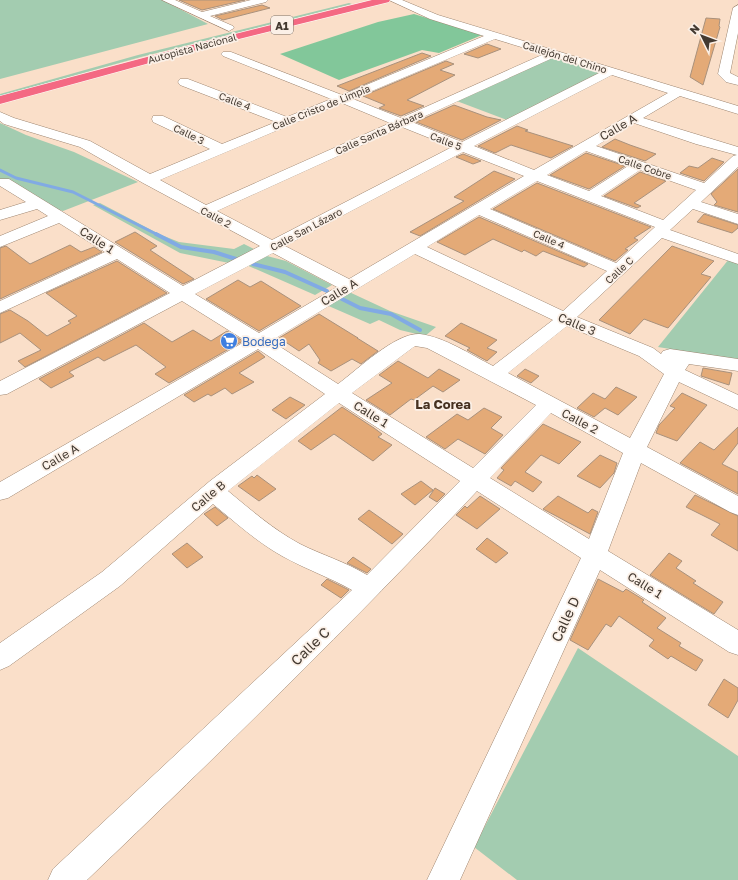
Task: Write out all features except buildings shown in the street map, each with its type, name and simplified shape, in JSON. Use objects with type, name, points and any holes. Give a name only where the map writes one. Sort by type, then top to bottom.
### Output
[{"type":"highway","name":"Autopista Nacional","points":[[0,89],[229,28],[348,0]]},
{"type":"highway","name":"Autopista Nacional","points":[[0,100],[368,2],[385,0]]},
{"type":"street","points":[[167,0],[229,28]]},
{"type":"street","points":[[200,15],[263,0]]},
{"type":"street","name":"Callejón del Chino","points":[[394,0],[434,17],[738,110]]},
{"type":"street","points":[[738,9],[732,67],[724,74],[730,79],[738,81]]},
{"type":"street","name":"Calle Cristo de Limpia","points":[[148,180],[285,121],[494,35]]},
{"type":"street","name":"Calle 5","points":[[227,54],[398,123],[589,197],[662,229],[738,259]]},
{"type":"street","name":"Calle Santa Bárbara","points":[[205,211],[553,54]]},
{"type":"street","name":"Calle San Lázaro","points":[[0,389],[462,147],[612,72]]},
{"type":"street","name":"Calle 4","points":[[184,82],[285,121]]},
{"type":"street","name":"Calle A","points":[[0,492],[259,341],[413,247],[678,92]]},
{"type":"street","name":"Calle 2","points":[[0,116],[9,122],[85,144],[205,211],[349,286]]},
{"type":"street","points":[[632,118],[701,141],[738,151]]},
{"type":"street","name":"Calle 3","points":[[158,119],[220,149]]},
{"type":"street","name":"Calle Cobre","points":[[584,146],[705,188]]},
{"type":"street","name":"Calle C","points":[[495,374],[565,319],[705,188],[726,178],[738,159]]},
{"type":"street","points":[[589,197],[639,165]]},
{"type":"street","name":"Calle 1","points":[[4,182],[181,294],[259,341],[340,394],[738,644]]},
{"type":"street","points":[[690,203],[738,219]]},
{"type":"street","points":[[0,215],[37,204]]},
{"type":"street","name":"Calle 4","points":[[478,209],[619,270]]},
{"type":"street","points":[[0,242],[60,217]]},
{"type":"street","name":"Calle 3","points":[[413,247],[565,319],[679,364],[738,403]]},
{"type":"street","points":[[0,308],[117,253]]},
{"type":"street","name":"Calle 2","points":[[420,340],[434,344],[495,374],[738,506]]},
{"type":"street","name":"Calle B","points":[[0,658],[111,579],[213,492],[398,348],[410,341],[420,340]]},
{"type":"street","points":[[679,364],[738,365]]},
{"type":"street","name":"Calle D","points":[[443,880],[595,554],[635,450],[679,364]]},
{"type":"street","name":"Calle C","points":[[64,880],[215,738],[370,588],[548,404]]},
{"type":"street","points":[[213,492],[268,536],[291,550],[342,572],[370,588]]},
{"type":"green space","points":[[0,0],[163,0],[208,24],[0,79]]},
{"type":"green space","points":[[349,3],[352,4],[141,57],[0,96],[0,94],[138,55]]},
{"type":"green space","points":[[414,14],[482,35],[439,53],[422,50],[339,80],[280,54],[378,22]]},
{"type":"green space","points":[[551,57],[602,72],[507,120],[454,100]]},
{"type":"green space","points":[[0,123],[26,135],[74,152],[138,182],[63,211],[37,204],[0,183]]},
{"type":"green space","points":[[100,203],[159,234],[179,242],[234,249],[244,244],[256,250],[229,263],[180,253],[93,205]]},
{"type":"green space","points":[[267,256],[286,261],[332,285],[315,295],[244,264]]},
{"type":"green space","points":[[729,259],[738,262],[738,360],[658,347]]},
{"type":"green space","points":[[347,291],[390,311],[436,327],[425,336],[400,330],[379,320],[370,324],[324,304]]},
{"type":"green space","points":[[578,648],[738,756],[738,880],[517,880],[474,847]]},
{"type":"waterway","points":[[0,170],[16,178],[73,192],[158,235]]},
{"type":"waterway","points":[[156,234],[181,247],[214,252],[236,259]]},
{"type":"waterway","points":[[253,264],[285,272],[327,291]]},
{"type":"waterway","points":[[342,299],[360,308],[391,314],[420,330]]},
{"type":"place","name":"Bodega","points":[[229,341]]},
{"type":"district","name":"La Corea","points":[[443,404]]}]
